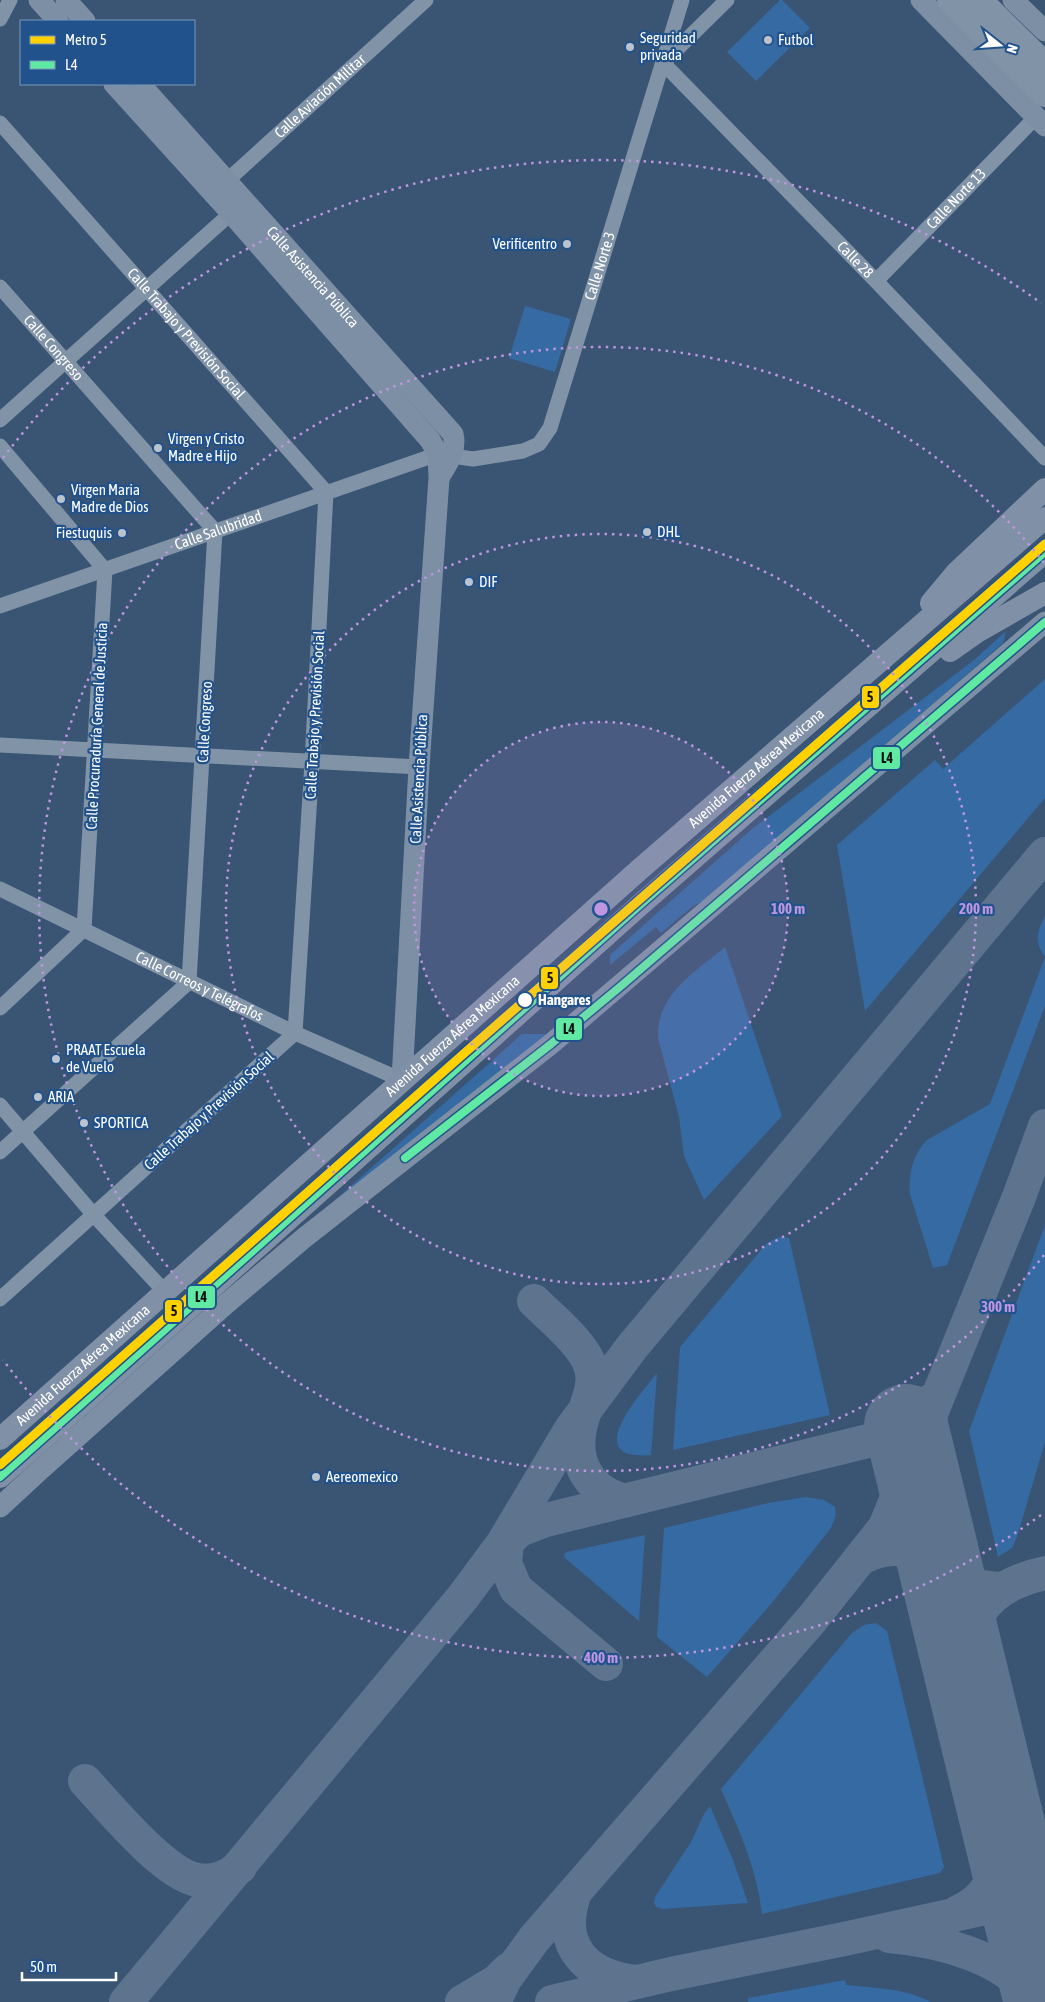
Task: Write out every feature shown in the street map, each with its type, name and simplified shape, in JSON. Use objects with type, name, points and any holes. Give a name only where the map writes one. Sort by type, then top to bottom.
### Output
[{"type":"highway","points":[[950,0],[1042,112]]},
{"type":"highway","points":[[996,4],[1045,65]]},
{"type":"main road","points":[[893,650],[956,573],[1045,489]]},
{"type":"main road","name":"Avenida Fuerza Aérea Mexicana","points":[[0,1439],[639,870],[1045,518]]},
{"type":"main road","name":"Avenida Fuerza Aérea Mexicana","points":[[0,1477],[633,911],[1045,552]]},
{"type":"main road","points":[[862,711],[977,632],[1045,593]]},
{"type":"street","points":[[0,19],[10,0]]},
{"type":"street","name":"Calle Aviación Militar","points":[[220,187],[426,0]]},
{"type":"street","name":"Calle Norte 3","points":[[445,455],[473,459],[524,451],[539,444],[550,428],[682,0]]},
{"type":"street","points":[[663,63],[727,0]]},
{"type":"street","points":[[921,0],[1042,112]]},
{"type":"street","points":[[996,4],[1045,30]]},
{"type":"street","points":[[53,6],[82,20]]},
{"type":"street","name":"Calle 28","points":[[663,63],[876,281],[1045,458]]},
{"type":"street","name":"Calle Asistencia Pública","points":[[115,85],[220,187],[238,207],[430,440],[445,455],[439,478],[419,767],[402,1080]]},
{"type":"street","name":"Calle Asistencia Pública","points":[[141,85],[220,187]]},
{"type":"street","name":"Calle Norte 13","points":[[876,281],[1042,112]]},
{"type":"street","name":"Calle Trabajo y Previsión Social","points":[[0,123],[326,492],[312,763],[295,1033],[0,1299]]},
{"type":"street","points":[[0,420],[238,207]]},
{"type":"street","name":"Calle Congreso","points":[[0,287],[215,531],[189,982]]},
{"type":"street","points":[[0,446],[105,570]]},
{"type":"street","name":"Calle Salubridad","points":[[0,606],[326,492],[445,455]]},
{"type":"street","name":"Calle Procuraduría General de Justicia","points":[[84,929],[105,570]]},
{"type":"street","points":[[0,1507],[226,1304],[304,1238],[586,1015],[1045,622]]},
{"type":"street","points":[[0,745],[96,749],[312,763],[419,767]]},
{"type":"street","name":"Calle Correos y Telégrafos","points":[[0,889],[295,1033],[402,1080]]},
{"type":"street","points":[[0,1008],[84,929]]},
{"type":"street","points":[[0,1152],[189,982]]},
{"type":"street","points":[[0,1105],[93,1214],[166,1292]]},
{"type":"shaded area","name":"Futbol","points":[[780,0],[810,28],[756,81],[727,52]]},
{"type":"shaded area","points":[[525,306],[571,319],[555,372],[509,358]]},
{"type":"shaded area","points":[[1006,631],[1003,643],[825,798],[730,888],[693,906],[661,933],[656,927],[610,965],[610,955],[752,829],[974,660]]},
{"type":"shaded area","points":[[1045,679],[1045,798],[865,1011],[837,845],[935,760],[943,769]]},
{"type":"shaded area","points":[[1045,916],[1045,957],[1039,946],[1038,936]]},
{"type":"shaded area","points":[[725,947],[782,1116],[704,1200],[684,1156],[679,1117],[658,1038],[659,1023],[663,1009],[679,986]]},
{"type":"shaded area","points":[[1045,957],[1045,1006],[947,1265],[933,1268],[910,1194],[912,1165],[918,1152],[927,1140],[990,1104]]},
{"type":"shaded area","points":[[614,989],[273,1255],[522,1034],[551,1034]]},
{"type":"shaded area","points":[[1045,1225],[1045,1442],[1017,1537],[1012,1548],[998,1557],[969,1431]]},
{"type":"shaded area","points":[[779,1237],[789,1238],[830,1415],[673,1450],[680,1347],[767,1243]]},
{"type":"shaded area","points":[[657,1373],[651,1455],[630,1454],[619,1448],[617,1438],[621,1425],[638,1396]]},
{"type":"shaded area","points":[[806,1497],[824,1500],[835,1507],[836,1515],[831,1528],[771,1604],[707,1677],[657,1637],[664,1528],[768,1503]]},
{"type":"shaded area","points":[[645,1535],[639,1621],[565,1558],[564,1554]]},
{"type":"shaded area","points":[[876,1623],[887,1631],[944,1867],[940,1873],[762,1914],[752,1865],[721,1789],[852,1633],[864,1625]]},
{"type":"shaded area","points":[[710,1806],[733,1860],[748,1903],[663,1909],[656,1907],[654,1903],[655,1897],[691,1842],[704,1814]]},
{"type":"shaded area","points":[[845,1980],[846,1985],[900,1991],[931,2002],[748,2002],[748,1998]]},
{"type":"taxiway","points":[[126,2002],[463,1597],[503,1543],[571,1429],[632,1347],[1045,854]]},
{"type":"taxiway","points":[[494,2002],[505,1979],[534,1939],[812,1619],[885,1527],[1019,1197],[1045,1126]]},
{"type":"taxiway","points":[[534,1301],[567,1332],[588,1359],[592,1381],[579,1432],[580,1458],[584,1470],[600,1489],[611,1496],[625,1501]]},
{"type":"taxiway","points":[[504,1544],[520,1530],[546,1520],[876,1439],[907,1424],[932,1400]]},
{"type":"taxiway","points":[[925,1446],[924,1473],[928,1510],[936,1546],[942,1560],[953,1574],[966,1582],[986,1588],[1001,1589]]},
{"type":"taxiway","points":[[507,1544],[505,1563],[516,1589],[606,1664]]},
{"type":"taxiway","points":[[863,1557],[880,1551],[894,1549],[906,1550],[916,1555],[933,1573],[948,1600]]},
{"type":"taxiway","points":[[969,1685],[969,1643],[973,1626],[981,1611],[991,1598],[1006,1588],[1023,1579],[1045,1573]]},
{"type":"taxiway","points":[[85,1781],[137,1838],[183,1875],[197,1880],[209,1881],[230,1874],[240,1867]]},
{"type":"taxiway","points":[[958,1912],[968,1907],[984,1892],[991,1883],[1000,1863],[1003,1835],[997,1798]]},
{"type":"taxiway","points":[[1004,1819],[1020,1851],[1031,1865],[1045,1877]]},
{"type":"taxiway","points":[[574,1895],[569,1929],[573,1943],[580,1955],[589,1965],[602,1973],[618,1979],[636,1982]]},
{"type":"taxiway","points":[[552,2002],[671,1974],[849,1938],[1045,1895]]},
{"type":"taxiway","points":[[889,1936],[949,1947],[990,1962],[1024,1986],[1036,2002]]},
{"type":"taxiway","points":[[462,2002],[497,1981],[508,1970]]},
{"type":"runway","points":[[906,1426],[1045,1998]]},
{"type":"metro line","name":"5","points":[[0,1465],[460,1057],[1045,544]]},
{"type":"transit line","name":"L4","points":[[0,1477],[640,905],[1045,552]]},
{"type":"transit line","name":"L4","points":[[405,1158],[551,1044],[621,986],[1045,622]]},
{"type":"place","name":"Futbol","points":[[768,40]]},
{"type":"place","name":"Seguridad privada","points":[[630,47]]},
{"type":"place","name":"Verificentro","points":[[567,244]]},
{"type":"place","name":"Virgen y Cristo Madre e Hijo","points":[[158,448]]},
{"type":"place","name":"Virgen Maria Madre de Dios","points":[[61,499]]},
{"type":"place","name":"DHL","points":[[647,532]]},
{"type":"place","name":"Fiestuquis","points":[[122,533]]},
{"type":"place","name":"DIF","points":[[469,582]]},
{"type":"place","name":"Hangares","points":[[525,1000]]},
{"type":"place","name":"PRAAT Escuela de Vuelo","points":[[56,1059]]},
{"type":"place","name":"ARIA","points":[[38,1097]]},
{"type":"place","name":"SPORTICA","points":[[84,1123]]},
{"type":"place","name":"Aereomexico","points":[[316,1477]]}]
